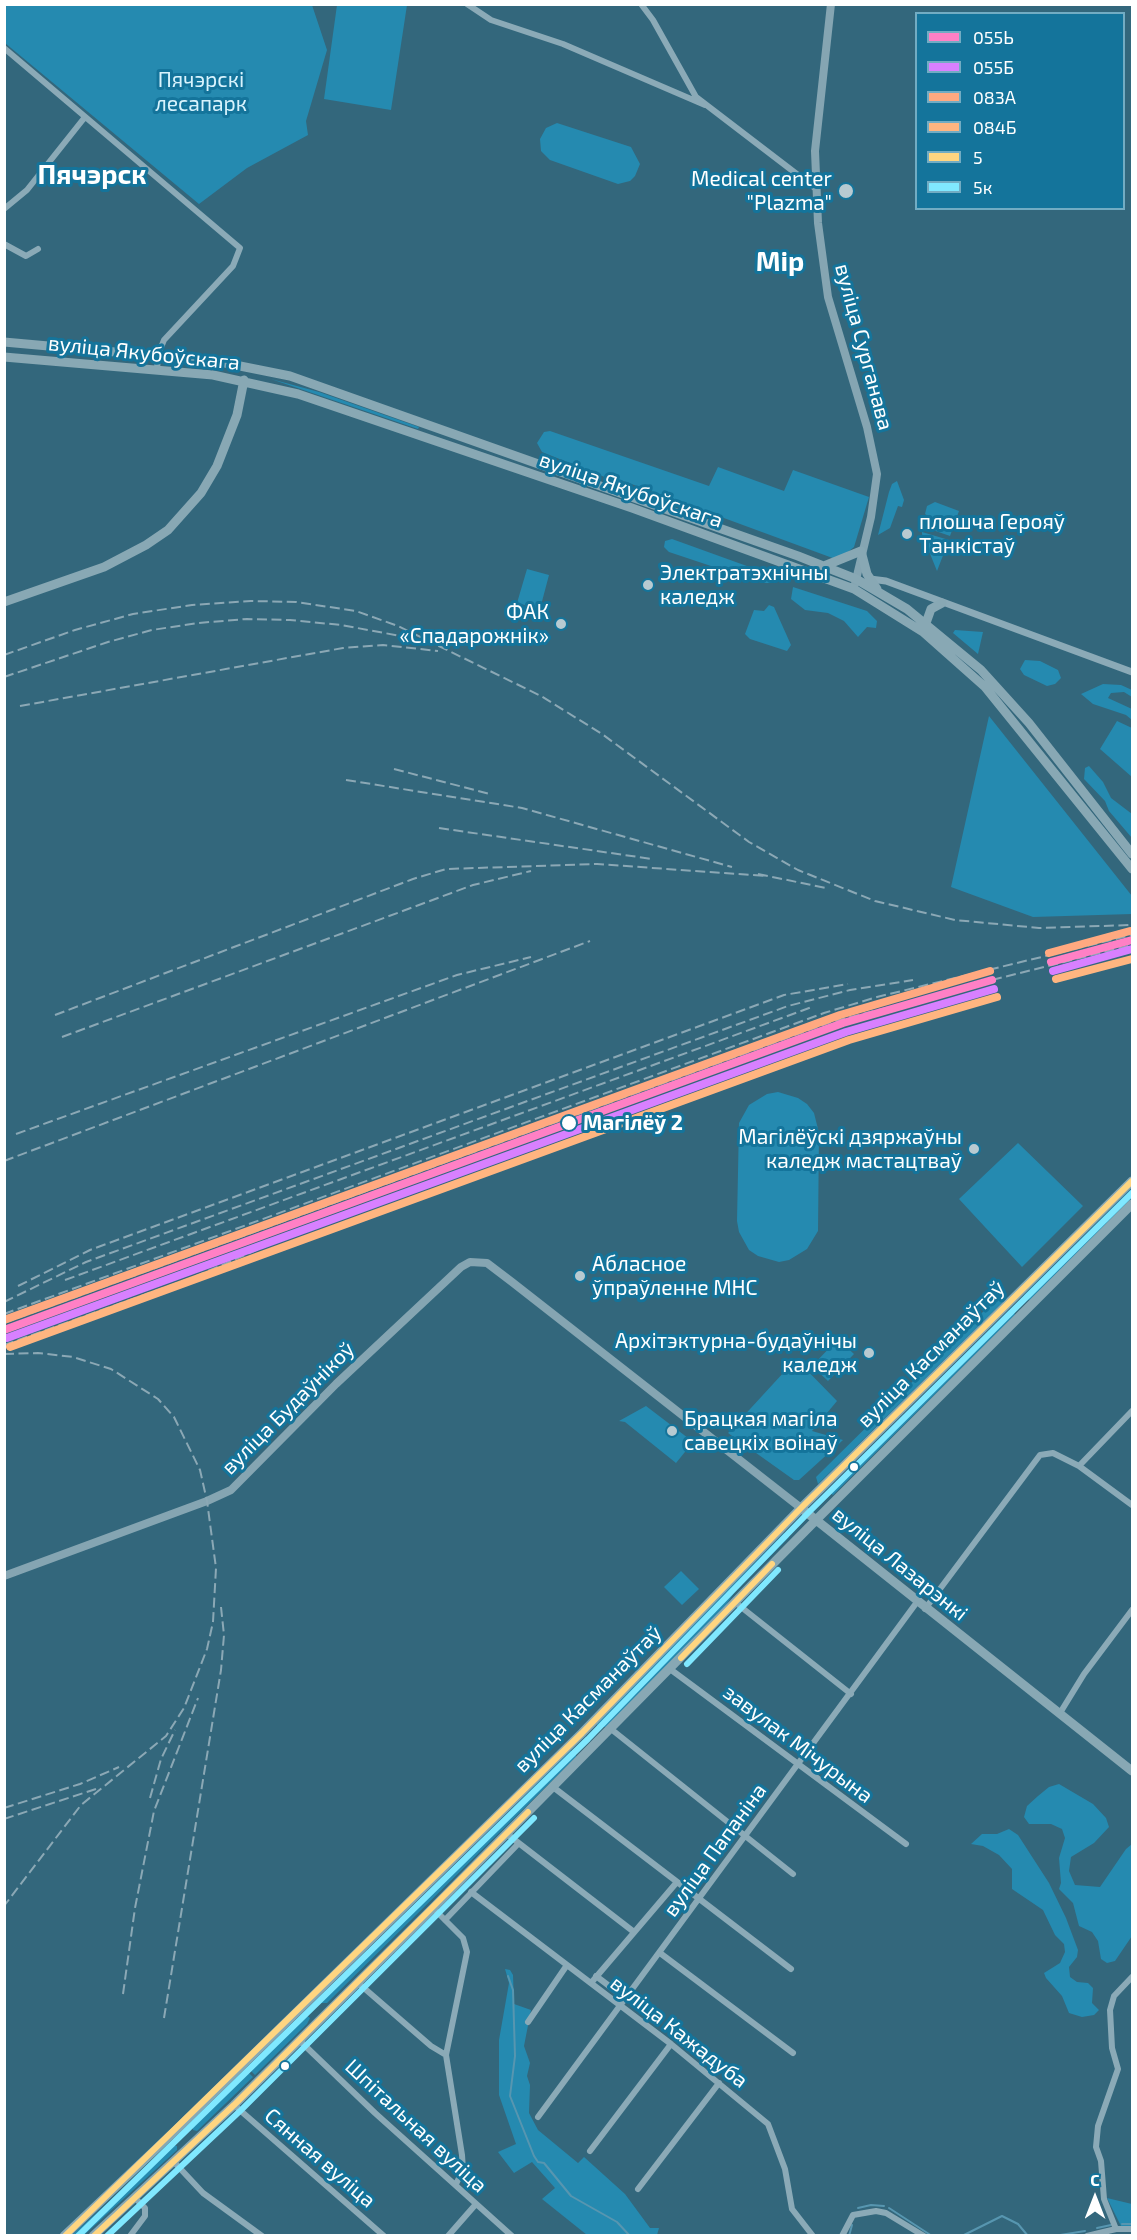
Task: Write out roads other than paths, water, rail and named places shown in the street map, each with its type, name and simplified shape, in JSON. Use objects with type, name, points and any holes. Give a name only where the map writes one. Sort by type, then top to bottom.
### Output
[{"type":"main road","name":"вуліца Сурганава","points":[[831,4],[815,151],[815,188],[828,297],[867,427],[877,474],[871,517],[861,551],[855,584]]},
{"type":"main road","name":"вуліца Якубоўскага","points":[[4,342],[158,355],[246,366],[290,376],[824,566],[924,628],[1001,704],[1132,869]]},
{"type":"main road","name":"вуліца Якубоўскага","points":[[4,357],[244,380],[298,394],[879,591],[981,670],[1006,696],[1132,854]]},
{"type":"main road","points":[[4,602],[104,567],[146,546],[168,530],[201,493],[217,466],[237,415],[246,366]]},
{"type":"main road","points":[[824,566],[861,551],[870,579],[879,591]]},
{"type":"main road","points":[[924,628],[931,609],[942,603]]},
{"type":"main road","name":"вуліца Касманаўтаў","points":[[64,2235],[176,2130],[569,1746],[801,1508],[1132,1181]]},
{"type":"main road","name":"вуліца Касманаўтаў","points":[[93,2235],[234,2105],[433,1908],[1132,1204]]},
{"type":"main road","name":"вуліца Лазарэнкі","points":[[471,1262],[487,1263],[512,1282],[1132,1771]]},
{"type":"main road","name":"вуліца Будаўнікоў","points":[[4,1576],[207,1502],[231,1490],[336,1384],[461,1267],[471,1262]]},
{"type":"main road","points":[[592,1723],[594,1731],[609,1731]]},
{"type":"main road","points":[[569,1746],[579,1750],[581,1758]]},
{"type":"main road","points":[[306,2003],[321,2017]]},
{"type":"main road","points":[[176,2130],[191,2146]]},
{"type":"street","points":[[467,4],[490,20],[564,44],[705,105]]},
{"type":"street","points":[[643,5],[696,97],[815,188]]},
{"type":"street","points":[[4,48],[240,248],[233,266],[164,340],[158,355],[157,370]]},
{"type":"street","points":[[4,209],[27,190],[85,117]]},
{"type":"street","points":[[4,244],[26,256],[38,249]]},
{"type":"street","points":[[855,584],[870,579],[886,581],[1132,672]]},
{"type":"street","points":[[1079,1466],[1132,1411]]},
{"type":"street","points":[[925,1609],[1040,1455],[1053,1454],[1079,1466],[1132,1505]]},
{"type":"street","name":"вуліца Папаніна","points":[[538,2117],[619,2005],[799,1766],[916,1602]]},
{"type":"street","points":[[736,1603],[851,1694]]},
{"type":"street","points":[[1060,1713],[1084,1674],[1132,1610]]},
{"type":"street","name":"завулак Мічурына","points":[[670,1669],[906,1844]]},
{"type":"street","points":[[609,1731],[793,1874]]},
{"type":"street","points":[[553,1787],[700,1897],[791,1969]]},
{"type":"street","points":[[507,1834],[634,1932]]},
{"type":"street","points":[[445,1920],[518,1844]]},
{"type":"street","points":[[591,1983],[677,1882]]},
{"type":"street","name":"вуліца Кажадуба","points":[[471,1892],[671,2044],[768,2124],[785,2169],[792,2209],[813,2235]]},
{"type":"street","points":[[433,1908],[464,1938],[467,1952],[446,2055],[462,2155],[463,2170],[456,2184]]},
{"type":"street","points":[[660,1953],[793,2053]]},
{"type":"street","points":[[528,2022],[567,1965]]},
{"type":"street","points":[[596,1976],[625,1998]]},
{"type":"street","points":[[1116,2229],[1104,2199],[1101,2161],[1096,2147],[1098,2126],[1118,2069],[1113,2048],[1110,2010],[1114,1996],[1132,1977]]},
{"type":"street","points":[[357,1982],[431,2046],[446,2055]]},
{"type":"street","name":"Шпітальная вуліца","points":[[299,2040],[375,2113],[512,2235]]},
{"type":"street","points":[[590,2151],[671,2044]]},
{"type":"street","points":[[638,2188],[719,2083]]},
{"type":"street","name":"Сянная вуліца","points":[[234,2105],[384,2235]]},
{"type":"street","points":[[174,2162],[203,2193],[262,2235]]},
{"type":"street","points":[[130,2235],[144,2216],[145,2208],[135,2198]]},
{"type":"street","points":[[448,2235],[476,2204]]},
{"type":"street","points":[[842,2235],[853,2215],[876,2211],[886,2213],[924,2235]]},
{"type":"street","points":[[1087,2235],[1116,2229],[1132,2229]]},
{"type":"waterway","points":[[508,1976],[513,1990],[515,2056],[510,2096],[534,2156],[538,2162],[544,2163],[571,2196],[617,2222],[630,2236]]},
{"type":"waterway","points":[[858,2208],[871,2205],[884,2206]]},
{"type":"waterway","points":[[889,2208],[932,2236]]},
{"type":"waterway","points":[[962,2236],[1002,2216],[1018,2224],[1028,2236]]},
{"type":"waterway","points":[[1122,2224],[1132,2224]]},
{"type":"waterway","points":[[849,2236],[852,2225]]},
{"type":"waterway","points":[[1097,2228],[1111,2225]]},
{"type":"waterway","points":[[1054,2236],[1085,2231]]},
{"type":"railway","points":[[4,655],[75,630],[133,614],[192,605],[251,601],[296,602],[356,611],[398,626],[541,696],[602,734],[749,842],[798,870],[875,901],[955,920],[1039,928],[1132,925]]},
{"type":"railway","points":[[4,677],[108,642],[152,630],[198,623],[247,619],[290,620],[341,625],[406,637]]},
{"type":"railway","points":[[20,706],[343,648],[383,645],[438,651]]},
{"type":"railway","points":[[394,769],[490,794]]},
{"type":"railway","points":[[346,780],[522,808],[732,867]]},
{"type":"railway","points":[[439,828],[652,859]]},
{"type":"railway","points":[[55,1015],[413,879],[446,869],[597,864],[766,876]]},
{"type":"railway","points":[[62,1037],[473,885],[531,871]]},
{"type":"railway","points":[[758,874],[826,888]]},
{"type":"railway","points":[[4,1314],[824,1013],[877,997],[1132,935]]},
{"type":"railway","points":[[4,1161],[590,941]]},
{"type":"railway","points":[[992,980],[1132,945]]},
{"type":"railway","points":[[16,1134],[457,975],[531,957]]},
{"type":"railway","points":[[4,1302],[86,1262],[788,1006],[850,990],[913,980]]},
{"type":"railway","points":[[18,1286],[90,1250],[784,995],[848,984]]},
{"type":"railway","points":[[4,1323],[831,1022],[961,989]]},
{"type":"railway","points":[[65,1280],[812,1007]]},
{"type":"railway","points":[[4,1345],[194,1277],[266,1246]]},
{"type":"railway","points":[[4,1354],[38,1353],[73,1357],[111,1369],[158,1399],[174,1417],[200,1470],[207,1501],[216,1568],[213,1622],[207,1649],[184,1708],[166,1736],[81,1805],[4,1906]]},
{"type":"railway","points":[[164,2018],[221,1670],[224,1635],[221,1607]]},
{"type":"railway","points":[[123,1994],[135,1908],[154,1811],[198,1698]]},
{"type":"railway","points":[[150,1798],[161,1759],[175,1730]]},
{"type":"railway","points":[[4,1808],[80,1784],[119,1767]]},
{"type":"railway","points":[[4,1819],[96,1789]]},
{"type":"place","name":"Medical center \"Plazma\"","points":[[846,191]]},
{"type":"place","name":"плошча Герояў Танкістаў","points":[[907,534]]},
{"type":"place","name":"Электратэхнічны каледж","points":[[648,585]]},
{"type":"place","name":"ФАК «Спадарожнік»","points":[[561,624]]},
{"type":"place","name":"Магілёў 2","points":[[569,1123]]},
{"type":"place","name":"Магілёўскі дзяржаўны каледж мастацтваў","points":[[974,1149]]},
{"type":"place","name":"Абласное ўпраўленне МНС","points":[[580,1276]]},
{"type":"place","name":"Архітэктурна-будаўнічы каледж","points":[[869,1353]]},
{"type":"place","name":"Брацкая магіла савецкіх воінаў","points":[[672,1431]]},
{"type":"district","name":"Пячэрск","points":[[92,175]]},
{"type":"district","name":"Мір","points":[[780,262]]},
{"type":"park label","name":"Пячэрскі лесапарк","points":[[201,92]]}]
